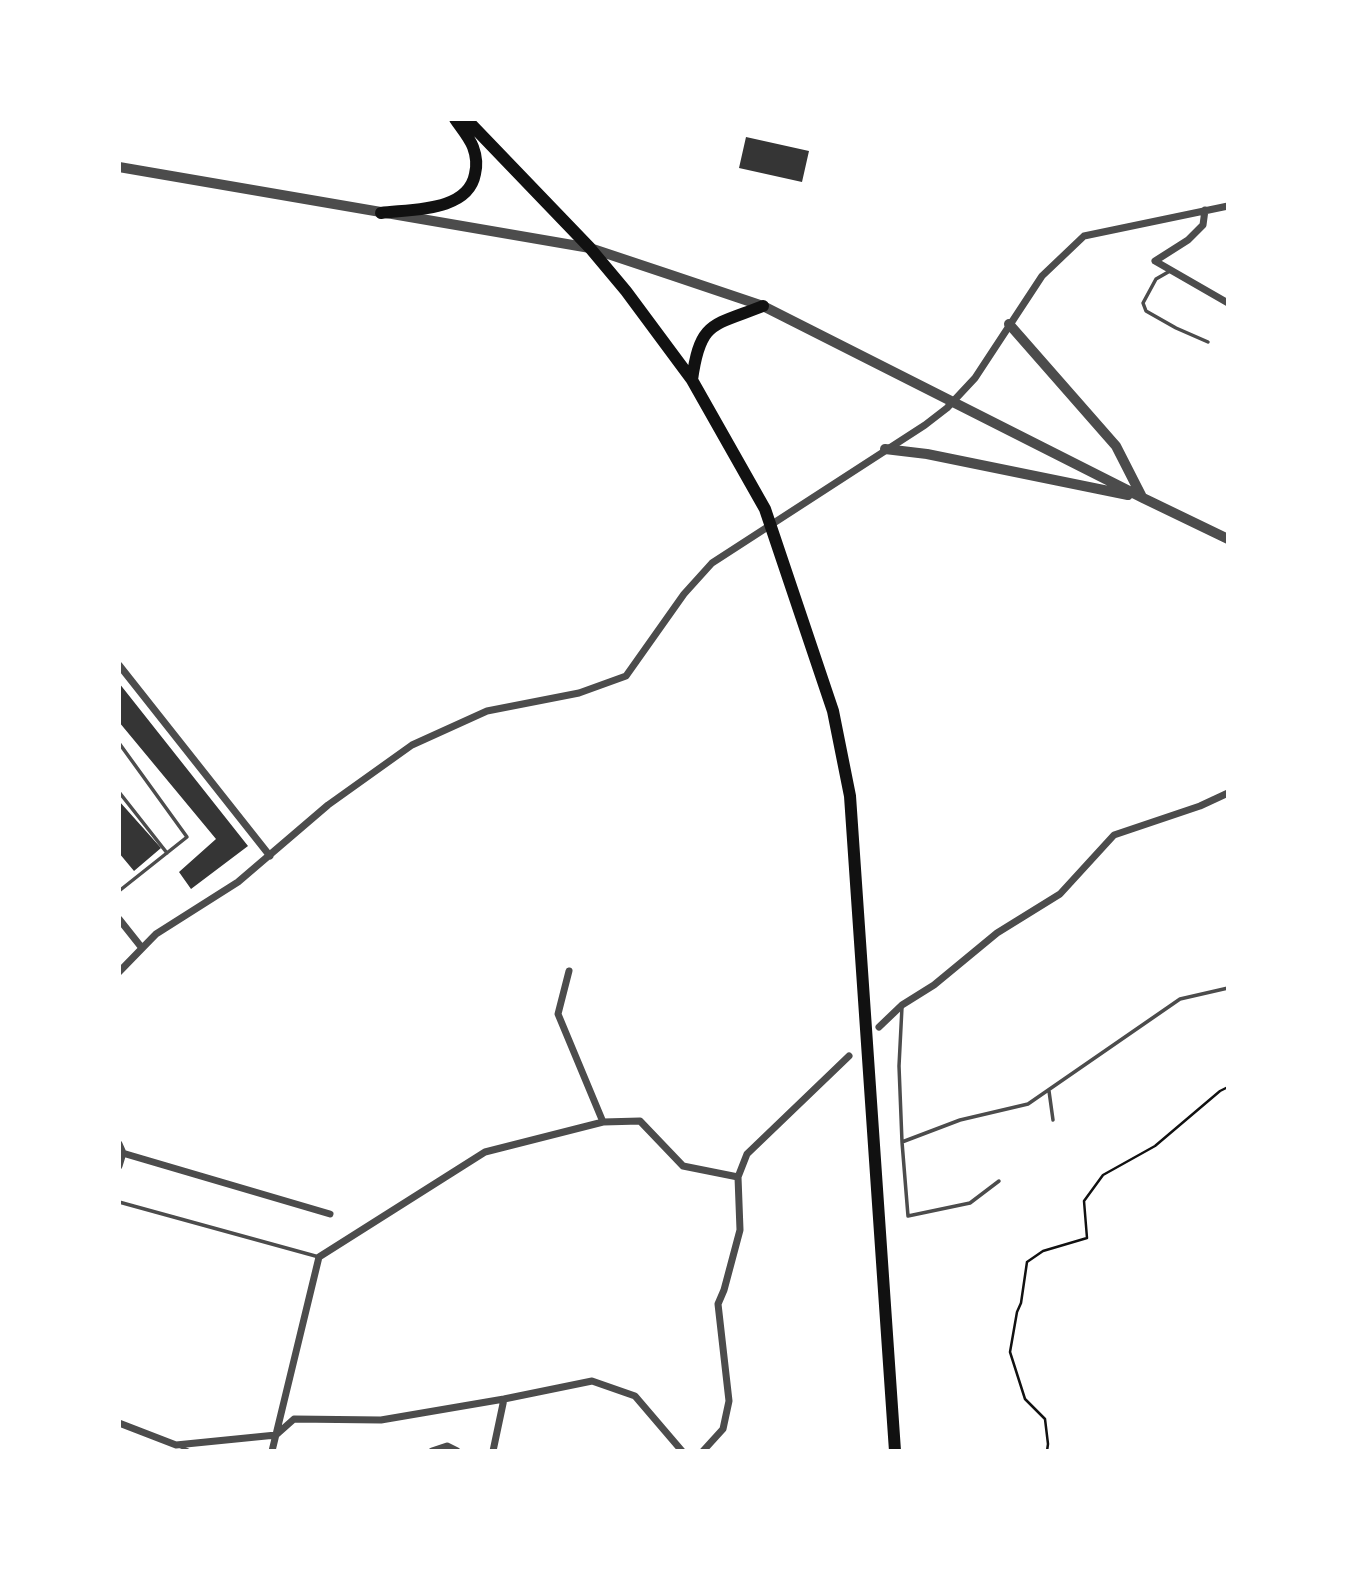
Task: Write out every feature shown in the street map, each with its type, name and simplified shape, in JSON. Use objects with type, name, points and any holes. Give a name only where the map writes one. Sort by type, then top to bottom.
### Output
[{"type":"main road","points":[[381,213],[442,205],[461,196],[474,183],[477,167],[473,147],[455,119]]},
{"type":"main road","points":[[466,119],[590,248],[626,291],[692,380],[765,509],[833,711],[850,796],[895,1451]]},
{"type":"main road","points":[[692,380],[696,356],[702,340],[712,326],[763,306]]},
{"type":"street","points":[[119,167],[590,248],[763,306],[1143,498],[1228,538]]},
{"type":"street","points":[[119,972],[156,934],[238,882],[328,805],[412,744],[487,711],[579,692],[626,676],[684,594],[712,563],[947,408],[975,379],[1042,276],[1084,236],[1228,205]]},
{"type":"street","points":[[1205,210],[1203,225],[1188,240],[1155,261],[1228,303]]},
{"type":"street","points":[[1009,324],[1116,446],[1143,498]]},
{"type":"street","points":[[885,449],[927,454],[1143,498]]},
{"type":"street","points":[[119,665],[270,856]]},
{"type":"street","points":[[879,1027],[902,1005],[934,985],[997,933],[1060,894],[1114,835],[1200,806],[1228,793]]},
{"type":"street","points":[[119,919],[142,948]]},
{"type":"street","points":[[569,971],[558,1014],[603,1122]]},
{"type":"street","points":[[703,1451],[723,1429],[729,1401],[718,1304],[740,1230],[738,1177],[747,1154],[849,1056]]},
{"type":"street","points":[[272,1451],[319,1257],[485,1152],[603,1122],[640,1121],[683,1166],[738,1177]]},
{"type":"street","points":[[119,1144],[119,1166]]},
{"type":"street","points":[[121,1153],[330,1214]]},
{"type":"street","points":[[119,1423],[176,1445],[276,1435],[294,1419],[381,1420],[592,1381],[635,1396],[682,1451]]},
{"type":"street","points":[[493,1451],[505,1399]]},
{"type":"street","points":[[432,1451],[447,1446],[457,1451]]},
{"type":"lane","points":[[1170,271],[1156,279],[1143,303],[1146,311],[1208,342]]},
{"type":"lane","points":[[119,743],[187,836],[119,891]]},
{"type":"lane","points":[[119,792],[167,853]]},
{"type":"lane","points":[[902,1142],[960,1120],[1028,1104],[1180,999],[1228,988]]},
{"type":"lane","points":[[902,1005],[899,1066],[908,1216],[970,1203],[999,1181]]},
{"type":"lane","points":[[1049,1090],[1053,1120]]},
{"type":"lane","points":[[119,1202],[319,1257]]},
{"type":"lane","points":[[176,1445],[190,1451]]},
{"type":"path","points":[[1047,1451],[1045,1419],[1025,1399],[1010,1352],[1027,1262],[1043,1251],[1087,1237],[1084,1202],[1102,1175],[1155,1146],[1228,1087]]},
{"type":"building","points":[[746,137],[809,151],[802,182],[739,168]]},
{"type":"building","points":[[119,683],[248,846],[191,889],[179,872],[216,839],[119,722]]},
{"type":"building","points":[[119,801],[161,848],[134,871],[119,853]]}]
